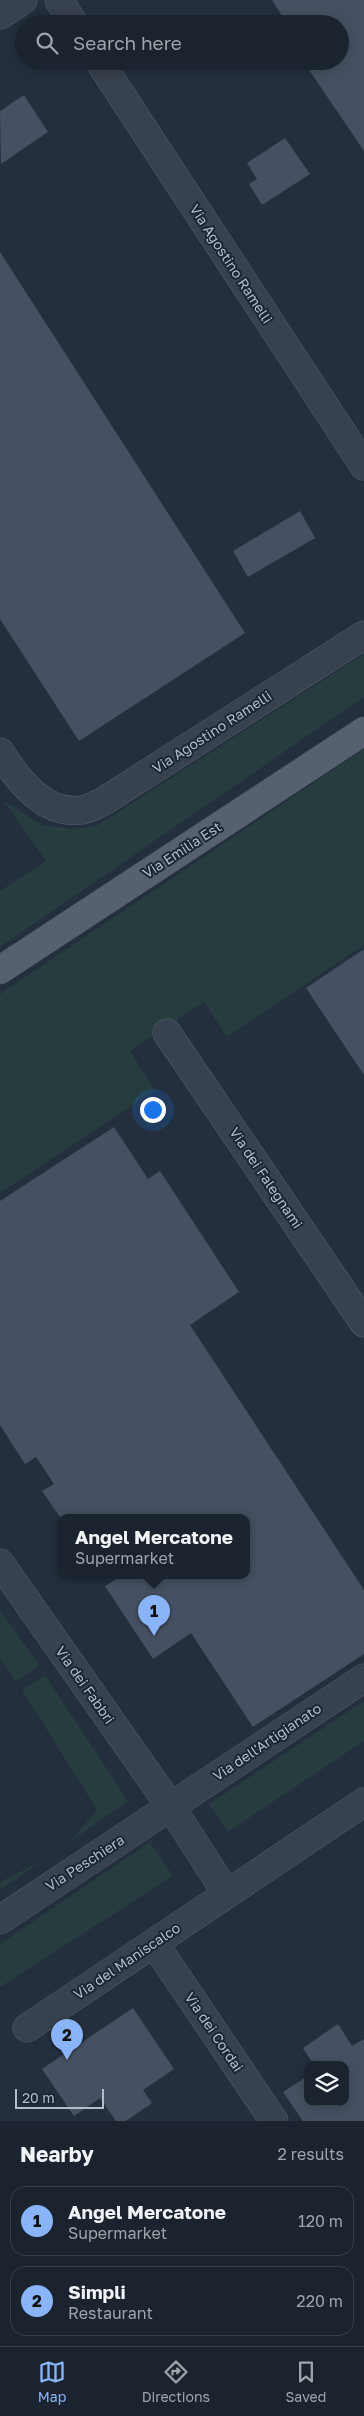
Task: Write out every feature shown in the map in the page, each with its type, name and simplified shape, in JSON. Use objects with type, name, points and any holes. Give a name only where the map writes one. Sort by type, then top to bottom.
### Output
[{"type":"main road","name":"Via Emilia Est","points":[[0,970],[364,731]]},
{"type":"street","points":[[0,15],[23,0]]},
{"type":"street","points":[[59,0],[68,15]]},
{"type":"street","name":"Via Agostino Ramelli","points":[[105,70],[364,466]]},
{"type":"street","name":"Via Agostino Ramelli","points":[[0,752],[21,781],[54,808],[84,810],[104,801],[364,635]]},
{"type":"street","name":"Via dei Falegnami","points":[[167,1033],[364,1323]]},
{"type":"street","name":"Via dei Fabbri","points":[[0,1563],[171,1807]]},
{"type":"street","name":"Via dell'Artigianato","points":[[171,1807],[364,1678]]},
{"type":"street","name":"Via del Maniscalco","points":[[27,2028],[364,1802]]},
{"type":"street","points":[[171,1807],[227,1894]]},
{"type":"street","name":"Via Peschiera","points":[[0,1920],[171,1807]]},
{"type":"street","name":"Via dei Cordai","points":[[154,1942],[274,2121]]},
{"type":"green space","points":[[364,654],[364,697],[0,947],[0,891],[46,861],[3,800],[42,825],[73,829],[96,826]]},
{"type":"green space","points":[[364,749],[364,945],[227,1037],[204,1002],[130,1051],[155,1090],[0,1193],[0,994]]},
{"type":"green space","points":[[0,1610],[39,1665],[16,1682],[0,1658]]},
{"type":"green space","points":[[45,1675],[128,1801],[71,1841],[97,1810],[22,1690]]},
{"type":"green space","points":[[364,1701],[364,1741],[228,1832],[209,1804]]},
{"type":"green space","points":[[150,1842],[173,1876],[0,1987],[0,1944]]},
{"type":"green space","points":[[42,1861],[0,1890],[0,1882]]},
{"type":"building","points":[[272,0],[364,0],[364,151],[309,70],[349,70],[349,15],[281,15]]},
{"type":"building","points":[[24,95],[48,132],[1,164],[0,111]]},
{"type":"building","points":[[285,138],[310,174],[262,205],[249,184],[257,179],[247,163]]},
{"type":"building","points":[[0,252],[245,633],[79,741],[0,619]]},
{"type":"building","points":[[300,511],[315,538],[248,577],[233,551]]},
{"type":"building","points":[[364,949],[364,1075],[306,988]]},
{"type":"building","points":[[114,1127],[148,1179],[160,1171],[239,1292],[190,1325],[364,1590],[364,1654],[253,1727],[191,1633],[153,1659],[105,1586],[116,1579],[250,1579],[250,1514],[58,1514],[42,1491],[54,1484],[36,1457],[25,1464],[0,1425],[0,1201]]},
{"type":"building","points":[[133,2008],[174,2069],[143,2090],[152,2103],[126,2121],[116,2121],[100,2098],[74,2116],[42,2069]]},
{"type":"building","points":[[338,2024],[352,2046],[364,2039],[364,2121],[303,2121],[283,2092],[304,2079],[304,2106],[349,2106],[349,2061],[311,2061],[303,2048]]},
{"type":"place","name":"Angel Mercatone","points":[[154,1636]]},
{"type":"place","name":"Simpli","points":[[67,2060]]}]
